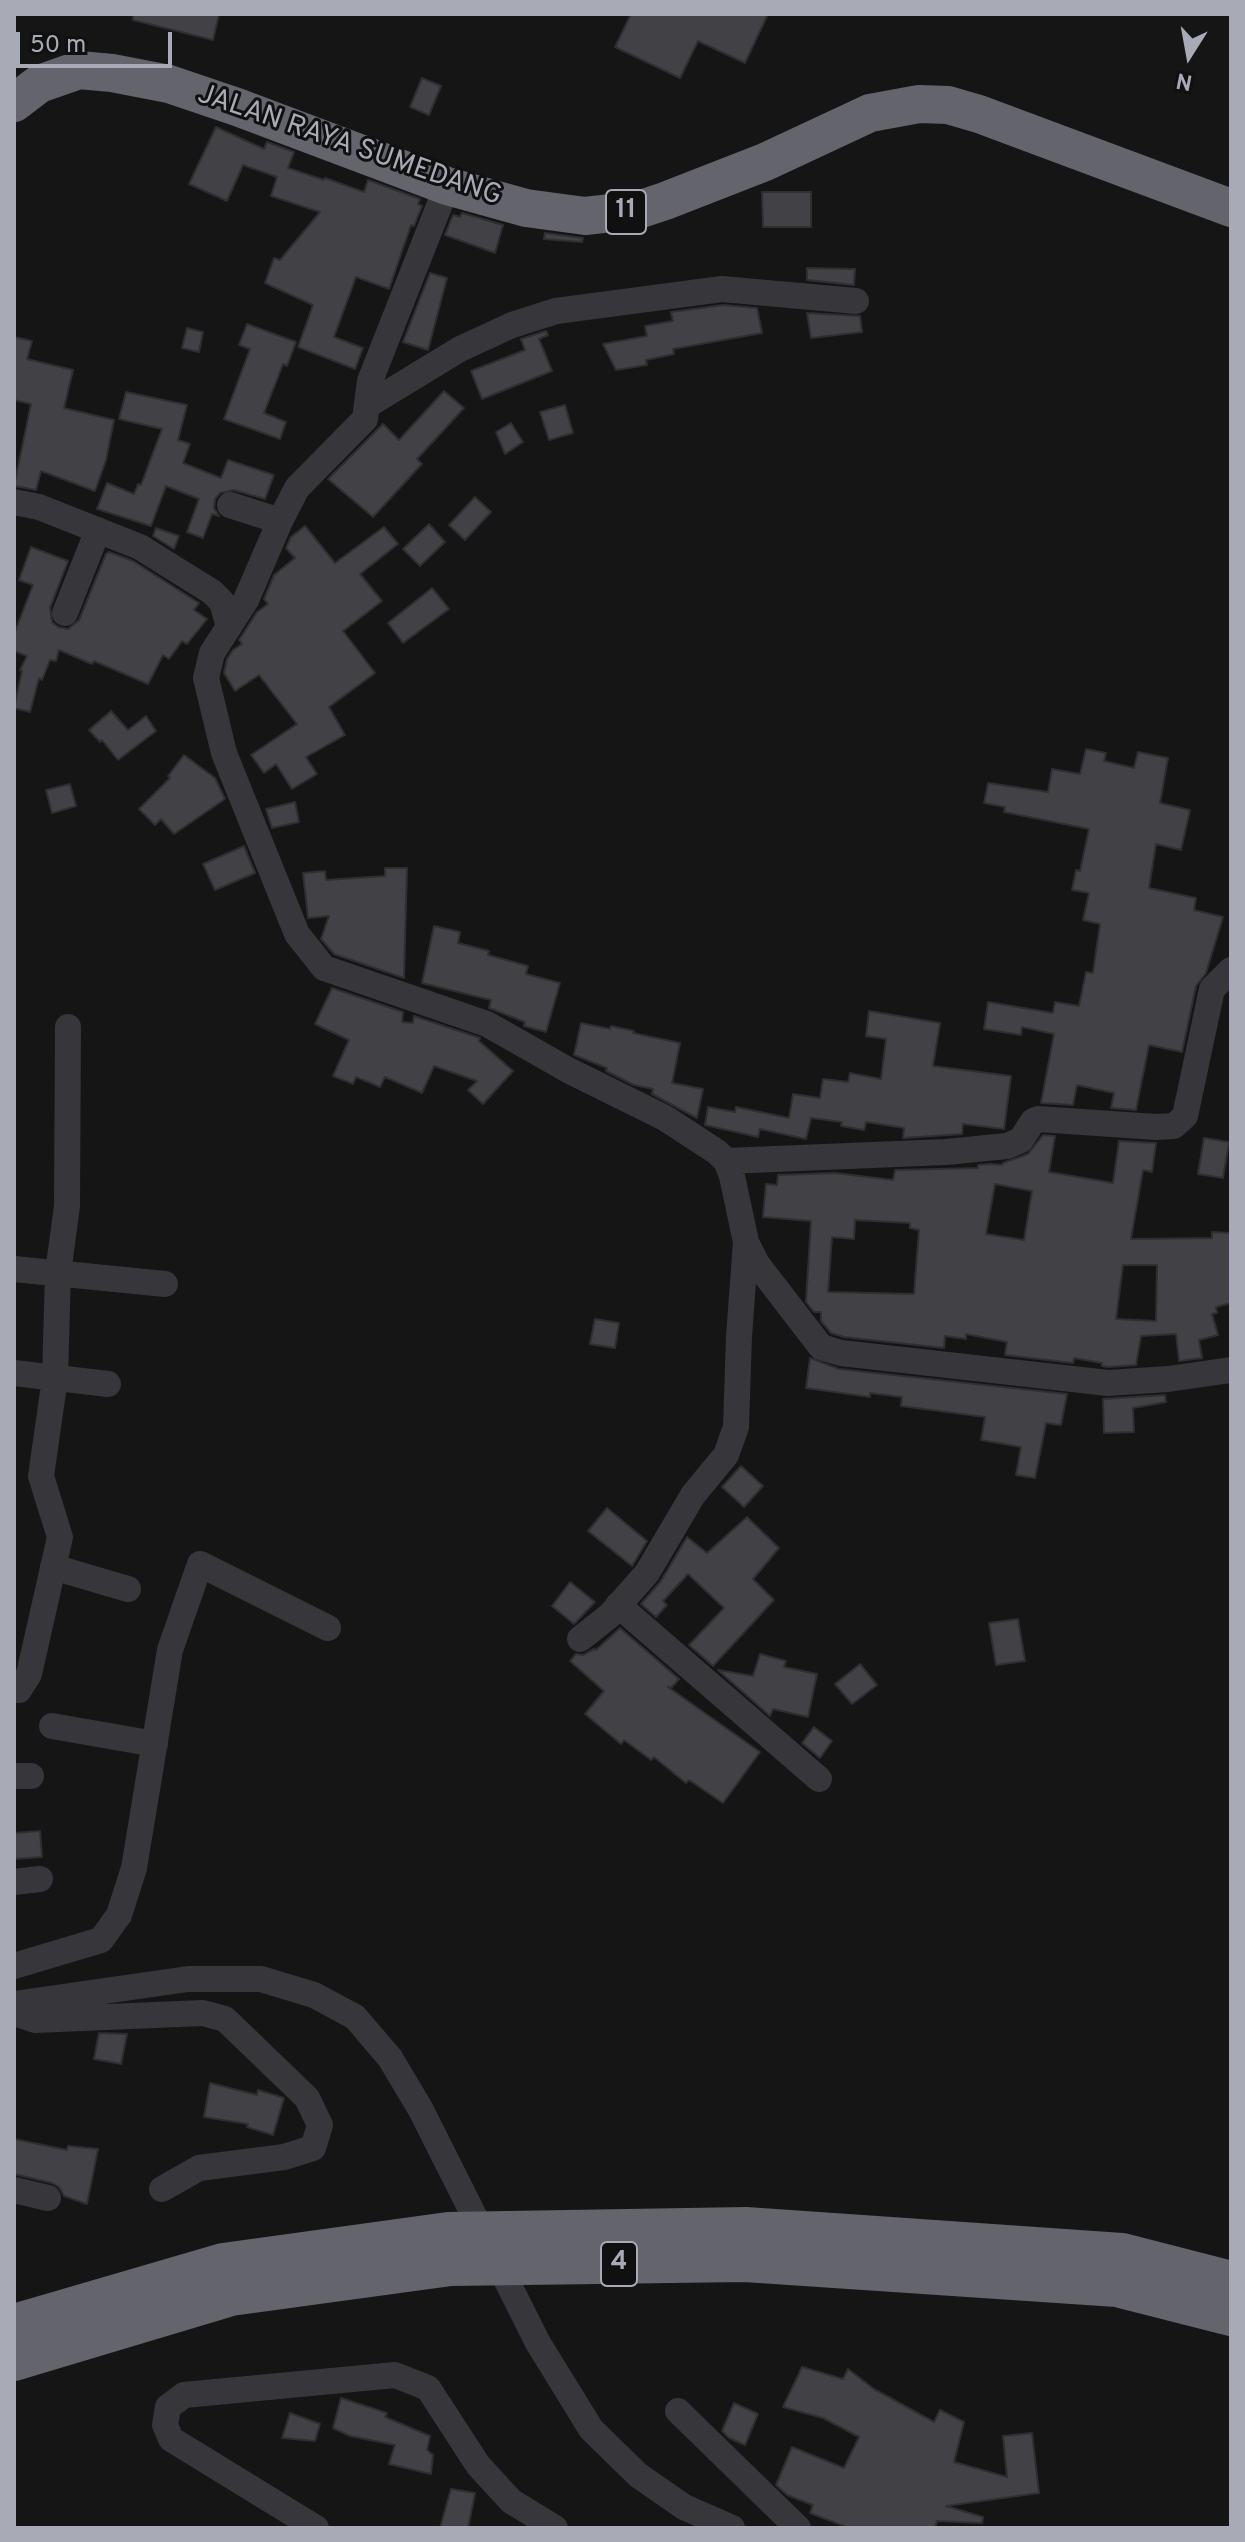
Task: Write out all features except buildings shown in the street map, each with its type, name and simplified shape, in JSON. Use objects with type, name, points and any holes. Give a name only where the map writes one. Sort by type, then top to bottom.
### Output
[{"type":"highway","name":"JALAN RAYA SUMEDANG","points":[[14,103],[39,84],[79,70],[169,84],[447,186],[556,213],[585,216],[638,210],[765,162],[870,113],[919,104],[948,105],[1231,208]]},
{"type":"highway","name":"4","points":[[14,2323],[223,2262],[448,2231],[746,2226],[1122,2252],[1231,2280]]},
{"type":"highway","name":"4","points":[[14,2362],[231,2297],[451,2267],[745,2263],[1117,2288],[1231,2317]]},
{"type":"street","points":[[447,186],[370,381],[365,419],[297,488],[246,600],[212,653],[206,678],[224,753],[297,934],[324,968],[487,1024],[568,1070],[665,1118],[717,1152],[726,1161],[732,1176],[746,1242],[757,1264],[821,1347],[841,1353],[1108,1383],[1231,1370]]},
{"type":"street","points":[[368,405],[414,374],[460,349],[512,325],[556,311],[722,289],[856,301]]},
{"type":"street","points":[[14,502],[39,507],[140,547],[200,583],[222,602],[229,627]]},
{"type":"street","points":[[230,505],[280,521]]},
{"type":"street","points":[[65,613],[98,530]]},
{"type":"street","points":[[726,1161],[946,1152],[1007,1146],[1021,1140],[1033,1121],[1038,1119],[1174,1126],[1185,1116],[1212,989],[1231,970]]},
{"type":"street","points":[[14,1690],[19,1690],[29,1674],[60,1537],[41,1476],[55,1378],[58,1273],[67,1206],[68,1027]]},
{"type":"street","points":[[580,1639],[618,1605],[647,1573],[693,1495],[726,1455],[736,1427],[746,1242]]},
{"type":"street","points":[[14,1269],[165,1284]]},
{"type":"street","points":[[14,1373],[108,1384]]},
{"type":"street","points":[[14,1966],[101,1940],[119,1915],[134,1868],[170,1650],[200,1564],[328,1628]]},
{"type":"street","points":[[53,1567],[128,1589]]},
{"type":"street","points":[[618,1605],[819,1779]]},
{"type":"street","points":[[52,1726],[155,1744]]},
{"type":"street","points":[[14,2004],[188,1979],[261,1979],[314,1995],[355,2017],[390,2058],[421,2110],[538,2343],[591,2429],[638,2475],[684,2507],[732,2528]]},
{"type":"street","points":[[14,2013],[35,2020],[203,2013],[225,2019],[307,2098],[320,2125],[313,2148],[284,2157],[199,2168],[162,2189]]},
{"type":"street","points":[[14,2190],[48,2198]]},
{"type":"street","points":[[316,2528],[171,2439],[165,2425],[168,2407],[184,2395],[395,2375],[428,2388],[478,2465],[511,2501],[555,2528]]},
{"type":"street","points":[[678,2411],[798,2528]]}]
